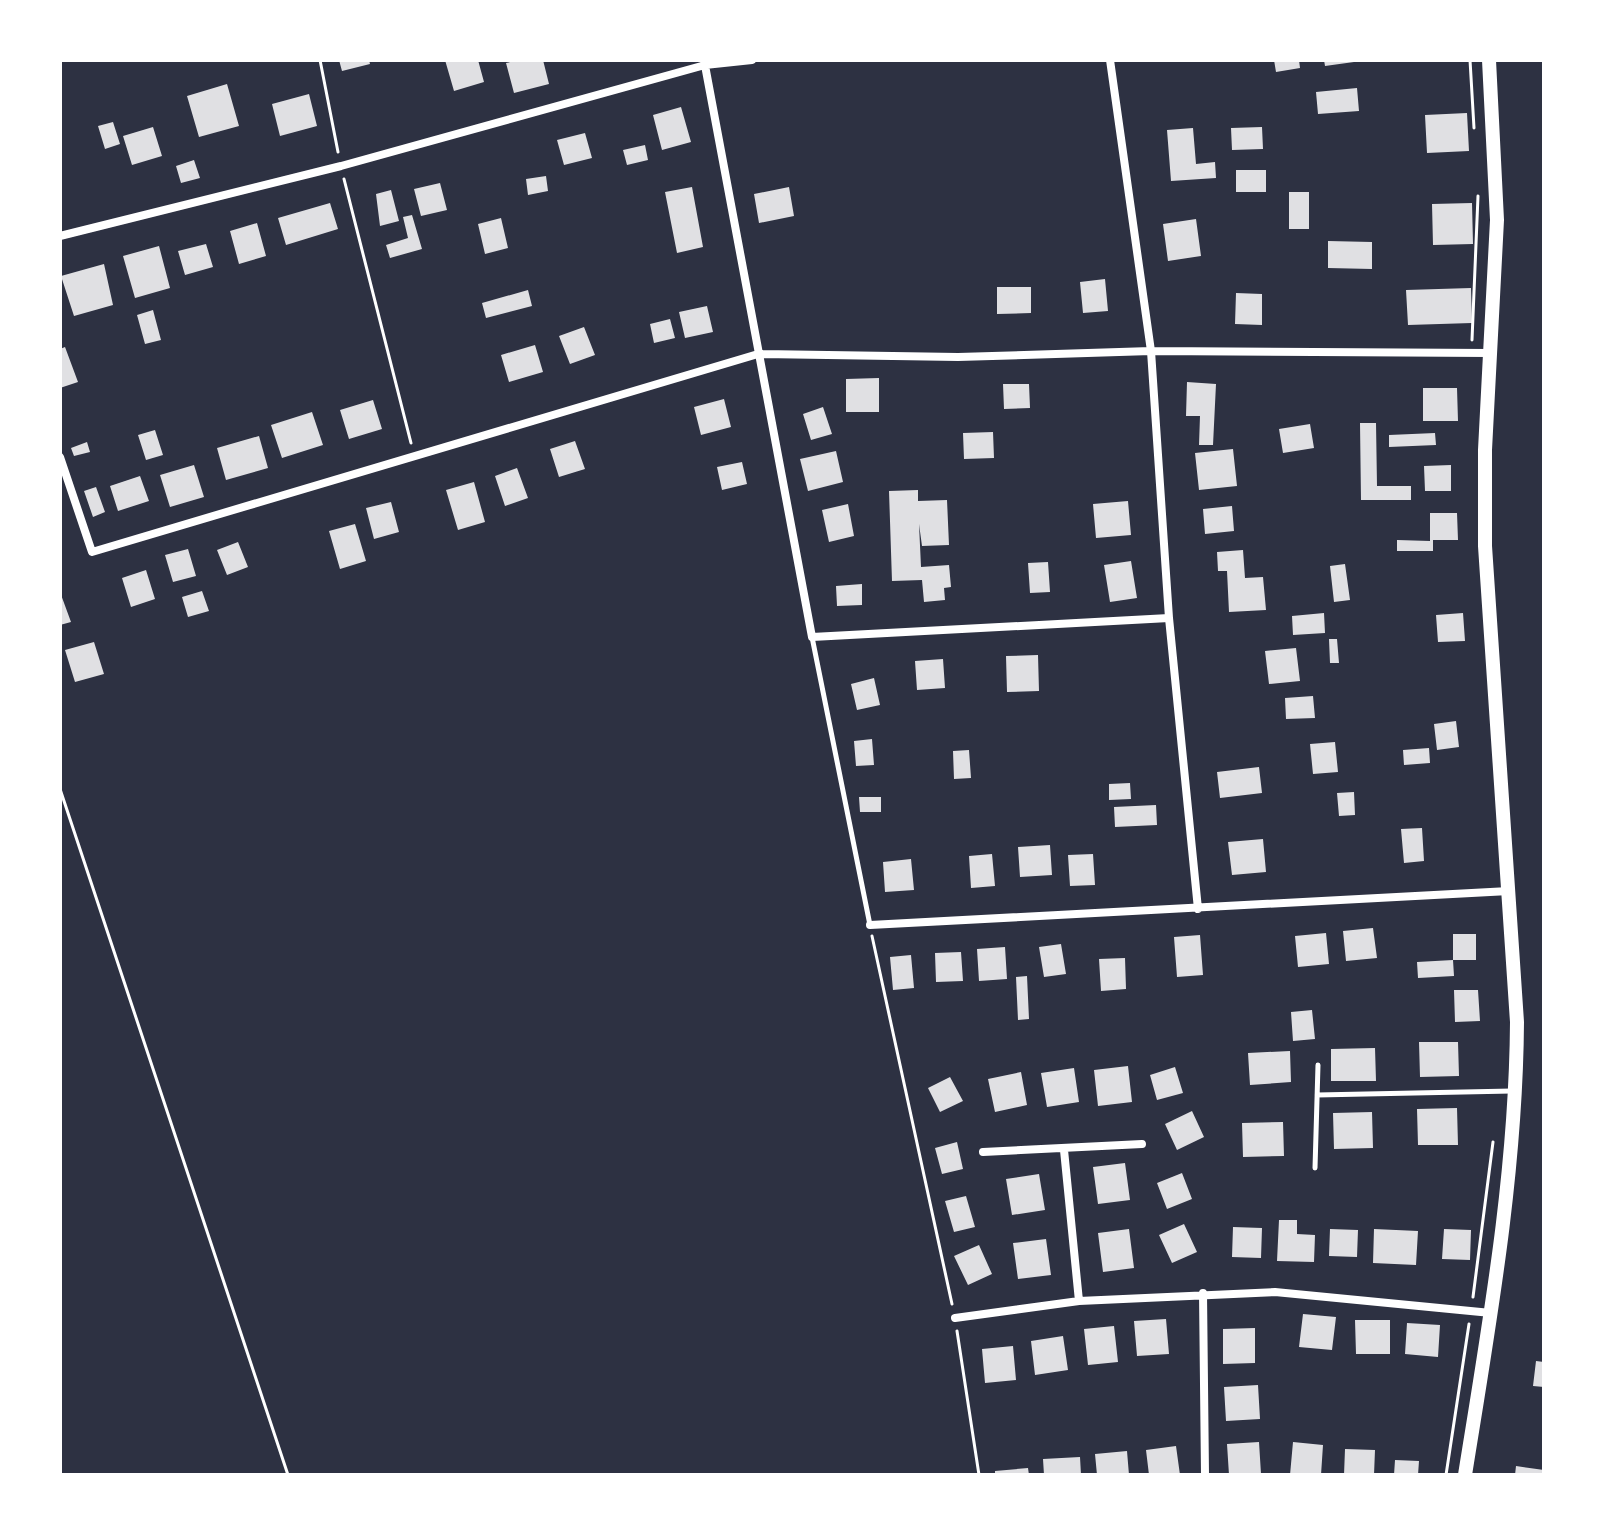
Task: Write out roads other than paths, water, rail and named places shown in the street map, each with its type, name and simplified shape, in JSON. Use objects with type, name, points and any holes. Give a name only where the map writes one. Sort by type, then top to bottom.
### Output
[{"type":"main road","points":[[1465,1475],[1506,1201],[1516,1091],[1517,1022],[1485,546],[1485,450],[1497,220],[1489,60]]},
{"type":"street","points":[[60,236],[341,166],[704,63],[752,60]]},
{"type":"street","points":[[1110,60],[1151,351],[1169,618],[1198,909]]},
{"type":"street","points":[[704,63],[812,637],[1169,618]]},
{"type":"street","points":[[60,457],[92,552],[758,354],[958,357],[1151,351],[1490,353]]},
{"type":"street","points":[[870,925],[1509,891]]},
{"type":"street","points":[[983,1152],[1142,1144]]},
{"type":"street","points":[[1064,1150],[1079,1301]]},
{"type":"street","points":[[955,1318],[1079,1301],[1275,1292],[1491,1313]]},
{"type":"street","points":[[1203,1293],[1205,1475]]},
{"type":"lane","points":[[812,637],[870,925]]},
{"type":"lane","points":[[1315,1168],[1318,1065]]},
{"type":"lane","points":[[1317,1095],[1516,1091]]}]
